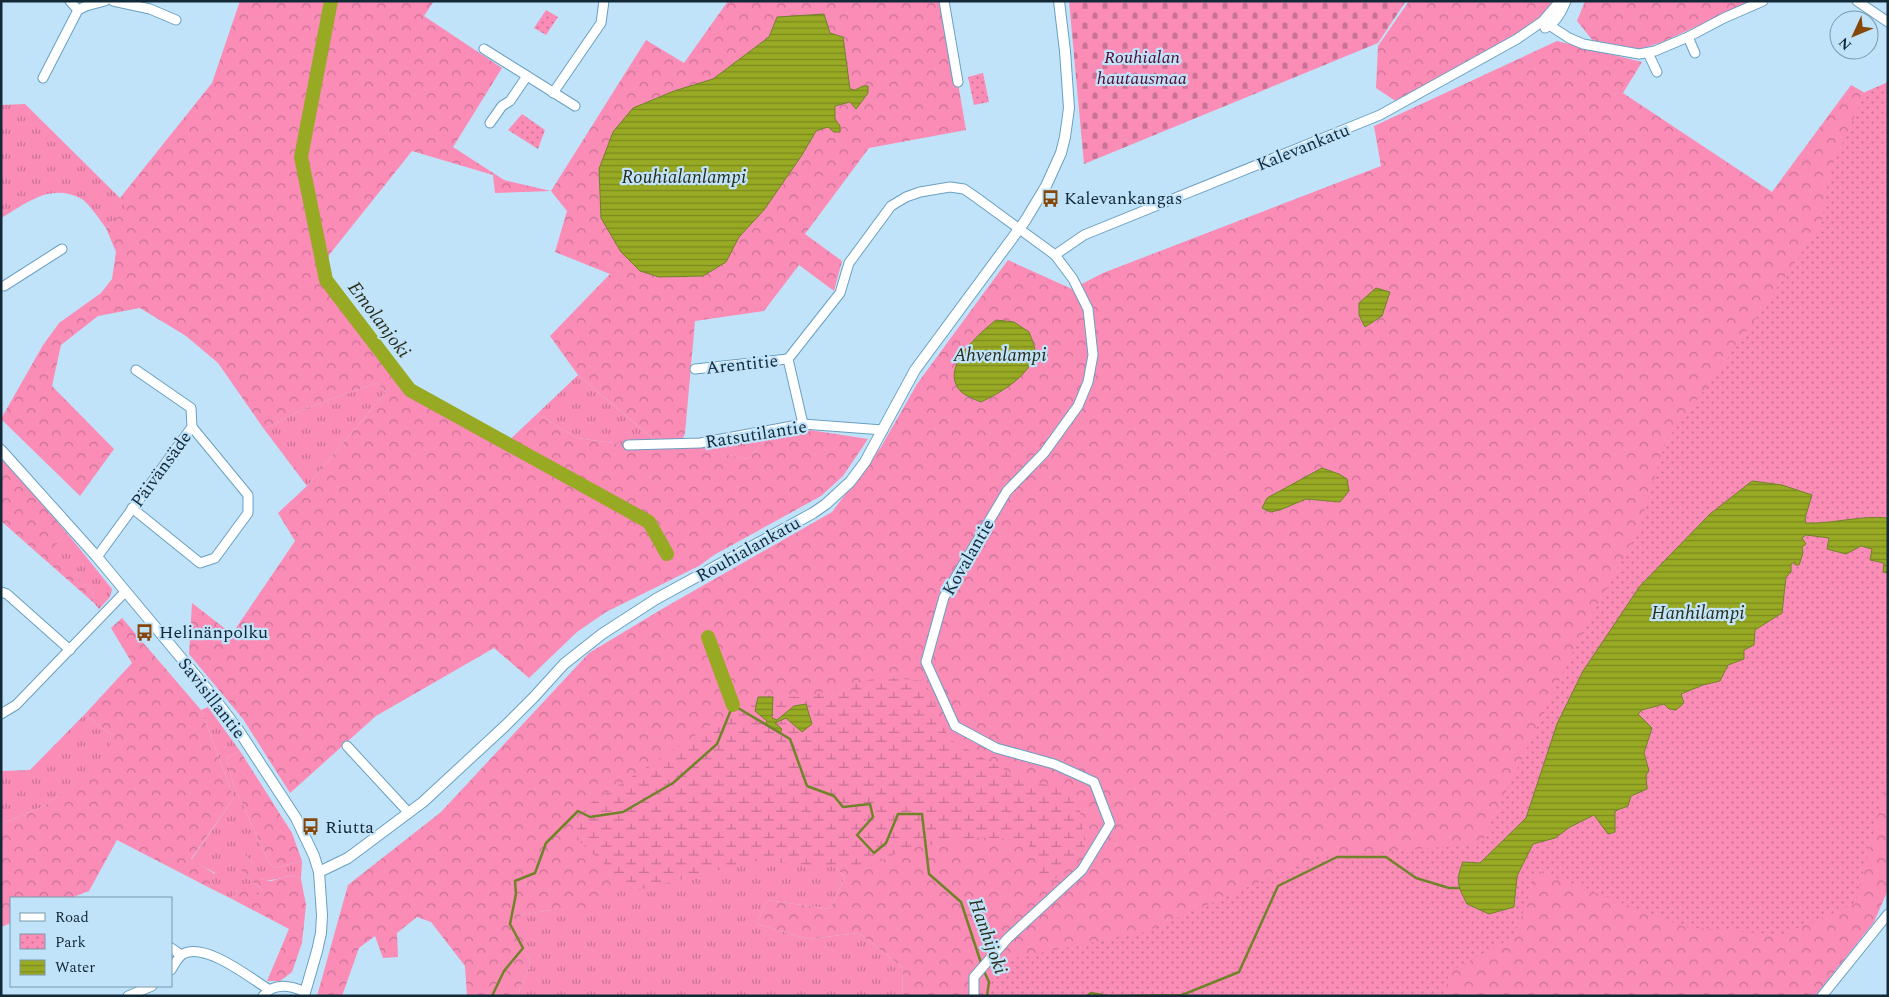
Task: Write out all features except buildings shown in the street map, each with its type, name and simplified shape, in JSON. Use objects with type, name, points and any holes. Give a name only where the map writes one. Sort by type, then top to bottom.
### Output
[{"type":"street","points":[[70,1],[78,10]]},
{"type":"street","points":[[43,78],[78,10],[106,1]]},
{"type":"street","points":[[113,1],[150,9],[176,20]]},
{"type":"street","points":[[553,93],[600,23],[604,1]]},
{"type":"street","points":[[944,1],[958,82]]},
{"type":"street","name":"Rouhialankatu","points":[[319,872],[348,858],[409,813],[459,771],[534,697],[564,664],[595,639],[656,599],[805,517],[826,504],[850,482],[865,462],[916,370],[1020,228],[1037,202],[1053,170],[1060,153],[1068,122],[1069,108],[1059,1]]},
{"type":"street","points":[[1546,24],[1560,1]]},
{"type":"street","points":[[1546,24],[1562,12],[1566,1]]},
{"type":"street","points":[[1546,24],[1568,38],[1583,44],[1639,54],[1656,51],[1764,1]]},
{"type":"street","points":[[1857,1],[1888,22]]},
{"type":"street","name":"Kalevankatu","points":[[1055,256],[1084,234],[1380,115],[1546,24]]},
{"type":"street","points":[[1688,37],[1695,53]]},
{"type":"street","points":[[484,49],[575,106]]},
{"type":"street","points":[[1648,53],[1657,72]]},
{"type":"street","points":[[490,123],[502,106],[510,101],[527,76]]},
{"type":"street","name":"Kovalantie","points":[[788,359],[840,293],[849,263],[891,206],[906,197],[920,192],[950,187],[964,190],[1020,228],[1055,256],[1073,279],[1088,309],[1093,355],[1088,382],[1078,406],[1044,453],[1006,492],[944,596],[926,662],[955,726],[996,748],[1054,764],[1094,782],[1110,824],[1082,870],[1008,938],[974,977],[974,996]]},
{"type":"street","points":[[2,288],[62,249]]},
{"type":"street","points":[[788,359],[803,424]]},
{"type":"street","name":"Arentitie","points":[[696,369],[788,359]]},
{"type":"street","name":"Päivänsäde","points":[[97,556],[192,428],[191,408],[136,370]]},
{"type":"street","name":"Ratsutilantie","points":[[628,445],[700,443],[803,424],[883,430]]},
{"type":"street","points":[[132,508],[200,562],[215,558],[248,513],[248,494],[192,428]]},
{"type":"street","name":"Savisillantie","points":[[1,450],[97,556],[239,730],[296,818],[312,850],[319,872]]},
{"type":"street","points":[[1,592],[8,594],[70,650]]},
{"type":"street","points":[[1,714],[16,705],[125,592]]},
{"type":"street","points":[[347,746],[409,813]]},
{"type":"street","points":[[172,968],[181,955],[190,951],[213,954],[265,992],[282,986],[295,988],[304,994],[320,933],[322,915],[319,872]]},
{"type":"street","points":[[1822,996],[1888,914]]},
{"type":"street","points":[[172,949],[181,955]]},
{"type":"street","points":[[128,996],[150,987]]},
{"type":"green space","points":[[240,1],[434,1],[424,16],[502,68],[453,147],[504,180],[551,191],[646,40],[684,63],[728,1],[944,1],[966,130],[869,148],[805,234],[842,261],[834,291],[799,265],[764,311],[695,321],[685,433],[681,443],[676,444],[748,459],[771,433],[810,430],[868,439],[843,476],[821,496],[714,555],[699,566],[606,612],[577,632],[529,678],[494,648],[376,716],[290,793],[243,719],[189,654],[192,603],[232,634],[295,541],[278,513],[307,486],[386,392],[377,383],[304,409],[264,429],[218,363],[186,336],[140,308],[98,316],[61,345],[52,386],[114,449],[80,496],[1,419],[43,345],[59,323],[101,293],[112,279],[116,252],[106,228],[126,209],[120,198],[212,83]],"holes":[[[412,151],[493,175],[495,193],[551,191],[567,211],[555,252],[610,274],[550,336],[578,375],[658,443],[628,445],[577,438],[537,414],[506,443],[410,390],[326,280],[329,255]]]},
{"type":"green space","name":"Rouhialan hautausmaa","points":[[1069,1],[1406,1],[1378,43],[1084,164]]},
{"type":"green space","points":[[1409,1],[1555,1],[1543,18],[1397,102],[1376,88],[1378,46]]},
{"type":"green space","points":[[1585,1],[1753,1],[1660,43],[1636,50],[1594,42],[1577,21]]},
{"type":"green space","points":[[546,10],[558,17],[546,35],[534,28]]},
{"type":"green space","points":[[1557,41],[1642,62],[1623,93],[1772,192],[1851,85],[1888,106],[1517,876],[1888,573],[1888,890],[1874,922],[1815,996],[902,996],[903,968],[859,933],[807,939],[757,924],[767,900],[830,909],[845,877],[827,858],[629,865],[597,910],[552,910],[520,915],[530,965],[517,996],[467,996],[465,966],[431,922],[417,917],[397,933],[398,957],[383,958],[375,936],[359,948],[342,996],[317,996],[348,885],[441,812],[589,653],[832,512],[881,447],[917,384],[1008,260],[1072,289],[1103,273],[1381,166],[1374,126]],"holes":[[[805,704],[786,718],[766,724],[764,719],[755,711]]]},
{"type":"green space","points":[[983,73],[989,102],[974,105],[968,77]]},
{"type":"green space","points":[[1888,82],[1888,777],[1855,904],[1781,935],[1685,927],[1538,871],[1514,937],[1449,972],[1445,996],[983,996],[1000,961],[1145,932],[1317,857],[1481,844],[1583,631],[1637,534],[1666,441],[1725,362],[1821,225],[1830,172],[1865,92]]},
{"type":"green space","points":[[25,104],[120,198],[127,209],[106,228],[83,200],[69,194],[59,193],[39,197],[1,218],[1,105]]},
{"type":"green space","points":[[522,114],[545,130],[538,149],[508,130]]},
{"type":"green space","points":[[578,375],[659,444],[628,445],[577,438],[537,414]]},
{"type":"green space","points":[[377,383],[386,392],[307,486],[264,429],[304,409]]},
{"type":"green space","points":[[771,433],[748,459],[673,444]]},
{"type":"green space","points":[[1,459],[67,533],[51,550],[92,591],[94,603],[1,521]]},
{"type":"green space","points":[[67,533],[112,589],[110,597],[99,609],[94,603],[92,591],[50,550]]},
{"type":"green space","points":[[122,618],[201,710],[234,798],[191,859],[215,874],[208,887],[117,840],[89,891],[74,897],[10,897],[10,923],[1,927],[1,824],[44,806],[112,756],[110,734],[85,714],[132,663],[111,628]]},
{"type":"green space","points":[[880,677],[925,681],[949,739],[1025,781],[1077,790],[1085,846],[1047,888],[1027,841],[980,837],[905,849],[864,869],[756,861],[634,891],[579,841],[577,821],[588,805],[755,695],[806,697]]},
{"type":"green space","points":[[208,707],[240,751],[226,758],[233,783],[269,863],[274,868],[302,861],[301,879],[293,875],[272,880],[259,879],[257,870],[242,852],[247,878],[262,889],[258,896],[237,890],[232,899],[208,887],[215,873],[191,860],[234,798],[201,710]]},
{"type":"green space","points":[[85,714],[110,734],[113,756],[44,806],[1,824],[1,771],[30,770]]},
{"type":"green space","points":[[240,751],[292,833],[302,861],[274,868],[269,863],[233,783],[226,758]]},
{"type":"green space","points":[[242,852],[257,870],[260,879],[271,881],[293,875],[301,879],[306,905],[302,943],[292,972],[280,981],[267,981],[289,929],[232,899],[237,890],[249,891],[258,896],[262,889],[247,878],[234,859],[236,854]]},
{"type":"green space","points":[[827,858],[845,877],[830,909],[767,900],[757,924],[807,939],[859,933],[903,968],[902,996],[517,996],[530,965],[519,915],[552,910],[629,865]]},
{"type":"water","name":"Rouhialanlampi","points":[[824,14],[830,33],[843,37],[850,89],[855,90],[868,86],[868,93],[856,109],[850,102],[835,106],[835,119],[840,126],[840,132],[834,132],[828,127],[816,131],[802,155],[764,210],[739,237],[726,262],[703,276],[659,277],[640,271],[621,252],[601,218],[599,169],[613,132],[633,108],[674,91],[713,79],[769,37],[777,17]]},
{"type":"water","points":[[1376,288],[1390,292],[1382,316],[1365,327],[1359,315],[1359,303]]},
{"type":"water","name":"Ahvenlampi","points":[[996,320],[1014,322],[1029,332],[1035,351],[1033,360],[1022,375],[997,394],[981,402],[962,393],[958,388],[954,379],[955,369],[965,350]]},
{"type":"water","points":[[1322,468],[1347,479],[1349,491],[1340,502],[1306,499],[1280,510],[1270,512],[1262,508],[1267,498]]},
{"type":"water","name":"Hanhilampi","points":[[1752,481],[1782,485],[1812,495],[1805,518],[1806,523],[1878,517],[1888,518],[1888,573],[1883,572],[1884,563],[1870,560],[1872,549],[1861,546],[1846,554],[1827,549],[1829,538],[1806,535],[1802,538],[1806,544],[1802,547],[1803,553],[1799,565],[1795,565],[1795,562],[1791,564],[1791,572],[1786,577],[1782,613],[1755,630],[1754,645],[1744,650],[1744,659],[1728,665],[1720,681],[1703,685],[1681,694],[1684,703],[1676,710],[1669,709],[1664,704],[1642,710],[1638,714],[1652,728],[1644,753],[1649,771],[1646,775],[1647,789],[1631,796],[1628,806],[1615,811],[1615,832],[1608,834],[1594,815],[1570,827],[1555,838],[1533,844],[1517,876],[1514,907],[1489,914],[1467,904],[1461,893],[1458,879],[1463,862],[1480,863],[1526,818],[1557,724],[1583,671],[1640,586],[1710,514]]},
{"type":"water","points":[[758,697],[773,697],[772,718],[777,720],[794,706],[806,704],[812,724],[802,732],[786,718],[775,723],[782,729],[780,733],[765,724],[767,721],[755,711]]},
{"type":"waterway","name":"Emolanjoki","points":[[331,1],[301,157],[326,280],[410,390],[649,522],[667,554]]},
{"type":"waterway","name":"Hanhijoki","points":[[708,637],[733,705]]},
{"type":"waterway","name":"Hanhijoki","points":[[492,996],[504,971],[523,948],[510,924],[516,894],[515,881],[535,873],[546,843],[578,811],[590,817],[623,812],[673,783],[717,744],[733,705],[790,739],[807,786],[834,796],[843,807],[870,804],[873,817],[857,835],[874,853],[886,843],[898,814],[922,814],[929,874],[961,902],[982,966]]},
{"type":"waterway","name":"Hanhijoki","points":[[1087,996],[1091,993],[1108,996],[1182,995],[1239,972],[1278,886],[1337,857],[1386,857],[1416,878],[1449,888],[1459,888]]},
{"type":"waterway","name":"Hanhijoki","points":[[984,971],[989,982],[987,996]]},
{"type":"place","name":"Kalevankangas","points":[[1050,198]]},
{"type":"place","name":"Helinänpolku","points":[[145,632]]},
{"type":"place","name":"Riutta","points":[[311,827]]}]
